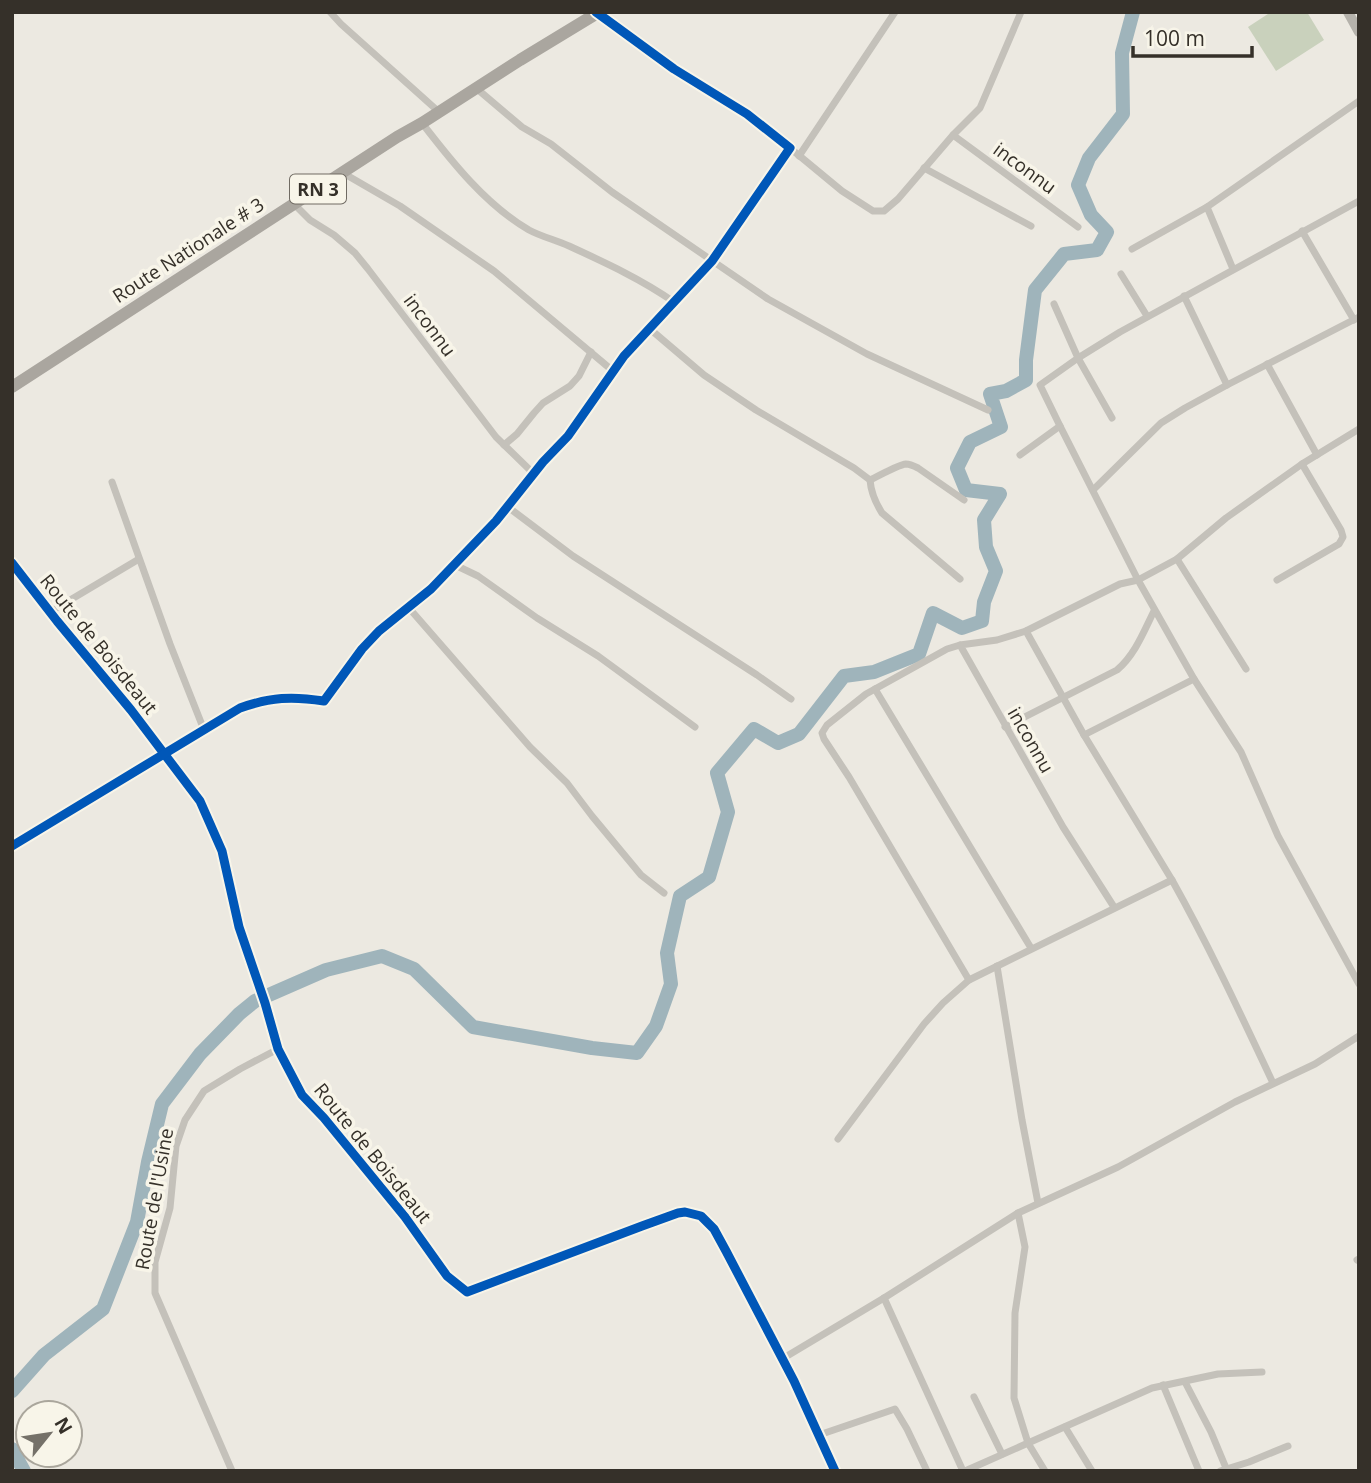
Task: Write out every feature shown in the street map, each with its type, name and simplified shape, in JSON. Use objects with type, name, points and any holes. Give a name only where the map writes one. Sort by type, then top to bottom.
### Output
[{"type":"main road","name":"Route Nationale # 3","points":[[12,387],[397,137],[598,13]]},
{"type":"street","points":[[330,12],[439,112]]},
{"type":"street","points":[[799,156],[895,12]]},
{"type":"street","points":[[598,13],[674,68],[747,114],[842,191],[873,211],[884,211],[980,108],[1021,12]]},
{"type":"street","points":[[1348,12],[1359,32]]},
{"type":"street","points":[[476,88],[522,127],[551,144],[612,192],[768,299],[867,354],[988,410]]},
{"type":"street","points":[[1132,249],[1207,207],[1359,101]]},
{"type":"street","points":[[422,123],[477,187],[515,221],[540,235],[625,272],[674,302]]},
{"type":"street","name":"inconnu","points":[[953,135],[1078,227]]},
{"type":"street","points":[[12,846],[240,708],[264,700],[298,697],[324,701],[362,649],[455,565],[568,436],[624,356],[712,261],[790,148]]},
{"type":"street","points":[[924,168],[1031,226]]},
{"type":"street","points":[[343,173],[400,206],[494,271],[613,371]]},
{"type":"street","points":[[1359,201],[1119,332],[1041,384],[1154,611],[1241,752],[1278,836],[1359,984]]},
{"type":"street","name":"inconnu","points":[[294,204],[362,261],[496,438],[534,474]]},
{"type":"street","points":[[1207,207],[1233,269]]},
{"type":"street","points":[[1093,490],[1161,423],[1227,385],[1356,318],[1303,231]]},
{"type":"street","points":[[1121,274],[1147,316]]},
{"type":"street","points":[[1184,296],[1227,385]]},
{"type":"street","points":[[1054,304],[1078,358],[1112,418]]},
{"type":"street","points":[[650,328],[704,375],[870,480],[871,490],[882,513],[960,579]]},
{"type":"street","points":[[504,445],[543,403],[570,386],[579,376],[591,352]]},
{"type":"street","points":[[1267,364],[1317,455]]},
{"type":"street","points":[[1020,455],[1060,426]]},
{"type":"street","points":[[969,980],[824,739],[822,733],[827,725],[875,689],[947,649],[997,640],[1026,631],[1119,584],[1138,580],[1177,559],[1226,518],[1302,464],[1359,429]]},
{"type":"street","points":[[1277,580],[1339,544],[1343,537],[1302,464]]},
{"type":"street","points":[[870,480],[899,466],[912,465],[964,500]]},
{"type":"street","points":[[112,482],[204,730]]},
{"type":"street","points":[[508,507],[573,556],[790,699]]},
{"type":"street","points":[[50,612],[139,559]]},
{"type":"street","points":[[1177,559],[1245,669]]},
{"type":"street","name":"Route de Boisdeaut","points":[[12,563],[131,710],[200,801],[222,851],[239,927],[278,1049],[302,1095],[405,1217],[447,1276],[467,1292],[678,1213],[701,1216],[714,1229],[782,1359],[835,1471]]},
{"type":"street","points":[[455,565],[478,576],[597,656],[695,727]]},
{"type":"street","points":[[409,608],[530,747],[567,783],[641,876],[664,893]]},
{"type":"street","points":[[1005,727],[1117,670],[1135,648],[1154,611]]},
{"type":"street","points":[[1026,631],[1212,955],[1273,1083]]},
{"type":"street","name":"inconnu","points":[[960,645],[1063,827],[1114,907]]},
{"type":"street","points":[[1084,735],[1194,679]]},
{"type":"street","points":[[875,689],[1031,948]]},
{"type":"street","points":[[838,1139],[924,1024],[969,980],[1171,880]]},
{"type":"street","points":[[997,966],[1038,1203]]},
{"type":"street","points":[[782,1359],[1018,1213],[1118,1167],[1235,1102],[1315,1064],[1359,1037]]},
{"type":"street","name":"Route de l'Usine","points":[[232,1471],[155,1293],[155,1262],[170,1208],[176,1146],[185,1120],[204,1091],[278,1049]]},
{"type":"street","points":[[1018,1213],[1025,1247],[1015,1312],[1014,1398],[1028,1443],[1045,1471]]},
{"type":"street","points":[[884,1298],[964,1471],[1163,1384],[1217,1374],[1262,1371]]},
{"type":"street","points":[[1185,1382],[1211,1432],[1223,1469],[1288,1446]]},
{"type":"street","points":[[1163,1384],[1199,1471]]},
{"type":"street","points":[[974,1397],[1002,1454]]},
{"type":"street","points":[[819,1435],[895,1409],[908,1429],[927,1471]]},
{"type":"street","points":[[1065,1427],[1092,1471]]},
{"type":"street","points":[[1249,1462],[1252,1471]]},
{"type":"green space","points":[[1271,12],[1307,12],[1324,40],[1276,71],[1248,27]]},
{"type":"waterway","points":[[12,1391],[44,1355],[103,1309],[137,1222],[162,1104],[200,1054],[255,1001],[326,970],[382,956],[414,969],[473,1027],[592,1048],[637,1053],[656,1026],[671,984],[667,953],[680,896],[709,877],[728,812],[717,773],[754,729],[778,743],[799,734],[844,676],[874,672],[919,654],[933,613],[962,628],[982,621],[984,602],[996,571],[986,547],[984,520],[1000,494],[966,490],[957,468],[970,442],[1001,427],[990,394],[1006,391],[1026,380],[1035,290],[1064,254],[1097,250],[1107,232],[1091,215],[1078,185],[1089,158],[1123,114],[1122,53],[1133,12]]},
{"type":"waterway","points":[[12,1449],[24,1471]]},
{"type":"cycle path","points":[[12,846],[240,708],[282,698],[324,701],[362,649],[379,631],[431,589],[496,521],[543,462],[568,436],[624,356],[712,261],[790,148],[747,114],[674,69],[596,12]]},
{"type":"cycle path","points":[[12,563],[131,710],[200,801],[222,851],[239,927],[278,1049],[302,1095],[405,1217],[447,1276],[467,1292],[678,1213],[701,1216],[714,1229],[726,1251],[794,1381],[835,1471]]}]
